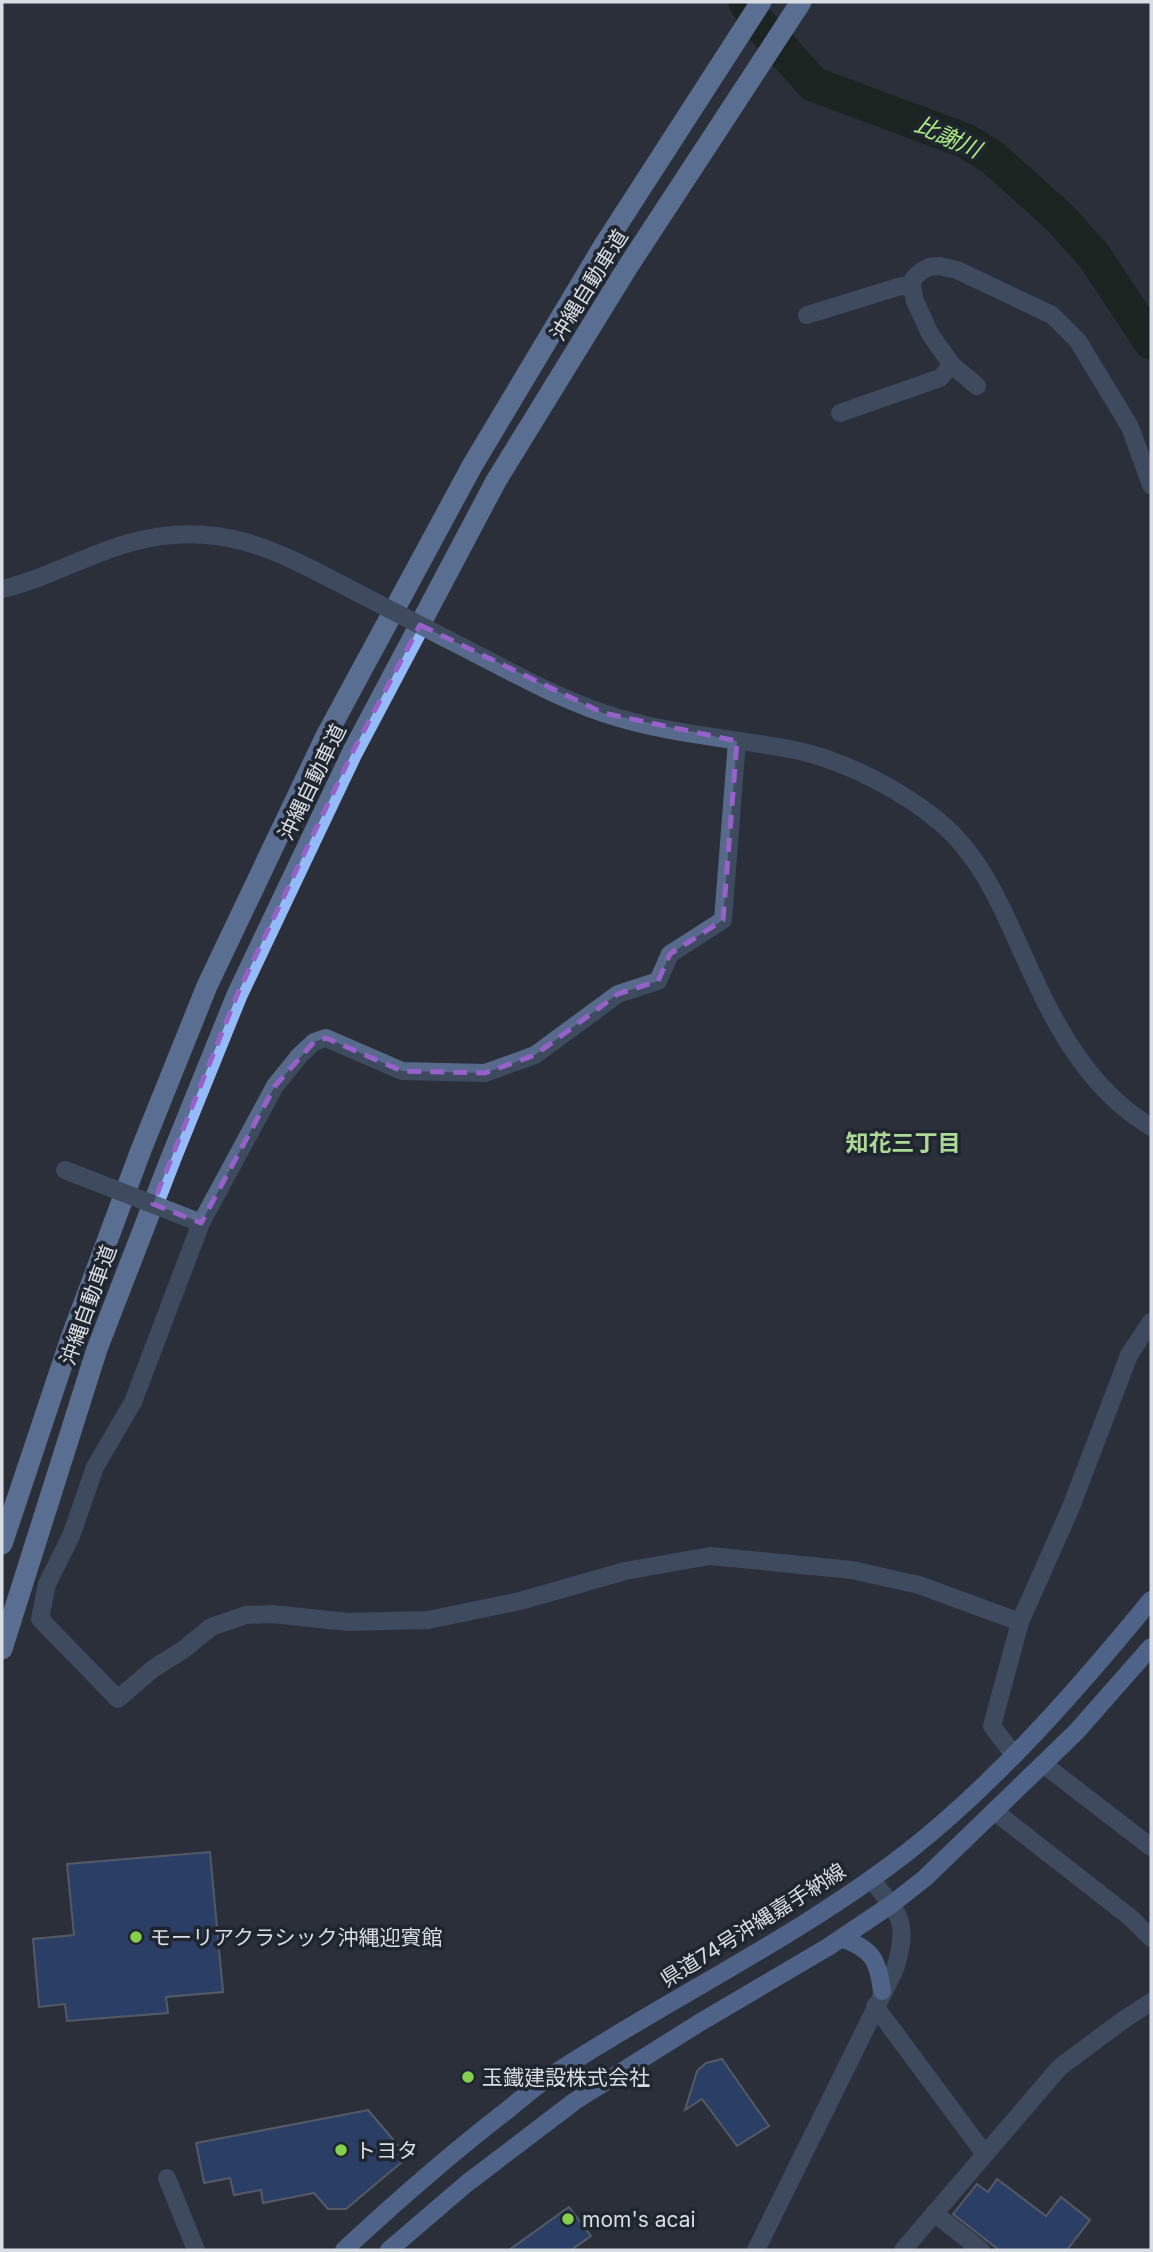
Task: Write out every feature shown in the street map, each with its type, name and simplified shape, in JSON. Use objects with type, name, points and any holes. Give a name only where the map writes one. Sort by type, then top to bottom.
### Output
[{"type":"highway","name":"沖縄自動車道","points":[[2,1544],[71,1338],[141,1150],[207,986],[326,736],[472,466],[603,247],[761,2]]},
{"type":"highway","name":"沖縄自動車道","points":[[2,1649],[40,1522],[97,1349],[171,1158],[249,971],[352,753],[496,481],[627,268],[801,2]]},
{"type":"main road","name":"県道74号沖縄嘉手納線","points":[[344,2250],[475,2135],[552,2075],[809,1920],[906,1853],[967,1801],[1014,1755],[1120,1639],[1151,1600]]},
{"type":"main road","points":[[389,2250],[466,2184],[575,2101],[841,1938],[925,1878],[1077,1731],[1151,1647]]},
{"type":"main road","points":[[841,1938],[861,1945],[879,1968],[879,1998]]},
{"type":"street","points":[[977,386],[952,365],[930,334],[915,301],[912,287],[913,279],[920,271],[939,266],[957,270],[1052,315],[1078,341],[1130,427],[1151,485]]},
{"type":"street","points":[[807,315],[901,286],[912,287]]},
{"type":"street","points":[[841,413],[940,378],[952,365]]},
{"type":"street","points":[[2,589],[127,544],[162,536],[204,534],[239,539],[281,553],[445,638],[603,713],[656,726],[798,751],[853,770],[902,794],[942,823],[971,853],[996,894],[1048,1009],[1073,1053],[1102,1089],[1151,1127]]},
{"type":"street","points":[[737,741],[723,920],[670,954],[658,981],[618,994],[535,1055],[485,1073],[402,1071],[326,1038],[314,1042],[300,1055],[275,1086],[201,1223],[133,1402],[95,1467],[71,1536],[47,1584],[40,1619],[118,1699],[211,1626],[246,1615],[272,1614],[348,1622],[428,1620],[520,1601],[625,1571],[710,1556],[852,1570],[919,1585],[1020,1622]]},
{"type":"street","points":[[65,1170],[201,1223]]},
{"type":"street","points":[[1014,1755],[992,1726],[1020,1622],[1071,1507],[1129,1355],[1151,1322]]},
{"type":"street","points":[[1044,1764],[1151,1847]]},
{"type":"street","points":[[994,1811],[1131,1918],[1151,1938]]},
{"type":"street","points":[[756,2250],[895,1969],[903,1943],[902,1922],[871,1879]]},
{"type":"street","points":[[879,1998],[984,2153]]},
{"type":"street","points":[[902,2250],[1060,2067],[1126,2018],[1151,2003]]},
{"type":"street","points":[[167,2178],[195,2250]]},
{"type":"street","points":[[934,2213],[981,2250]]},
{"type":"highlighted area","points":[[420,625],[603,713],[737,741],[723,920],[670,954],[658,981],[618,994],[535,1055],[485,1073],[402,1071],[326,1038],[314,1042],[275,1086],[201,1223],[153,1204],[237,995],[352,753]]},
{"type":"building","name":"モーリアクラシック沖縄迎賓館","points":[[210,1852],[223,1992],[166,1997],[168,2013],[67,2021],[65,2004],[39,2007],[33,1939],[74,1935],[67,1864]]},
{"type":"building","points":[[722,2059],[769,2126],[737,2146],[702,2099],[685,2110],[697,2071],[706,2063]]},
{"type":"building","points":[[368,2110],[408,2157],[346,2209],[328,2209],[314,2193],[263,2203],[261,2190],[234,2195],[230,2178],[204,2183],[196,2143]]},
{"type":"building","points":[[997,2179],[1046,2216],[1061,2197],[1090,2220],[1067,2250],[999,2250],[953,2214],[977,2184],[988,2192]]},
{"type":"building","points":[[569,2207],[591,2236],[571,2250],[509,2250]]},
{"type":"waterway","name":"比謝川","points":[[746,2],[755,19],[813,84],[966,141],[992,157],[1060,218],[1094,256],[1151,342]]},
{"type":"place","name":"モーリアクラシック沖縄迎賓館","points":[[136,1937]]},
{"type":"place","name":"玉鐵建設株式会社","points":[[468,2077]]},
{"type":"place","name":"トヨタ","points":[[341,2150]]},
{"type":"place","name":"mom's acai","points":[[568,2219]]},
{"type":"district","name":"知花三丁目","points":[[903,1143]]}]
